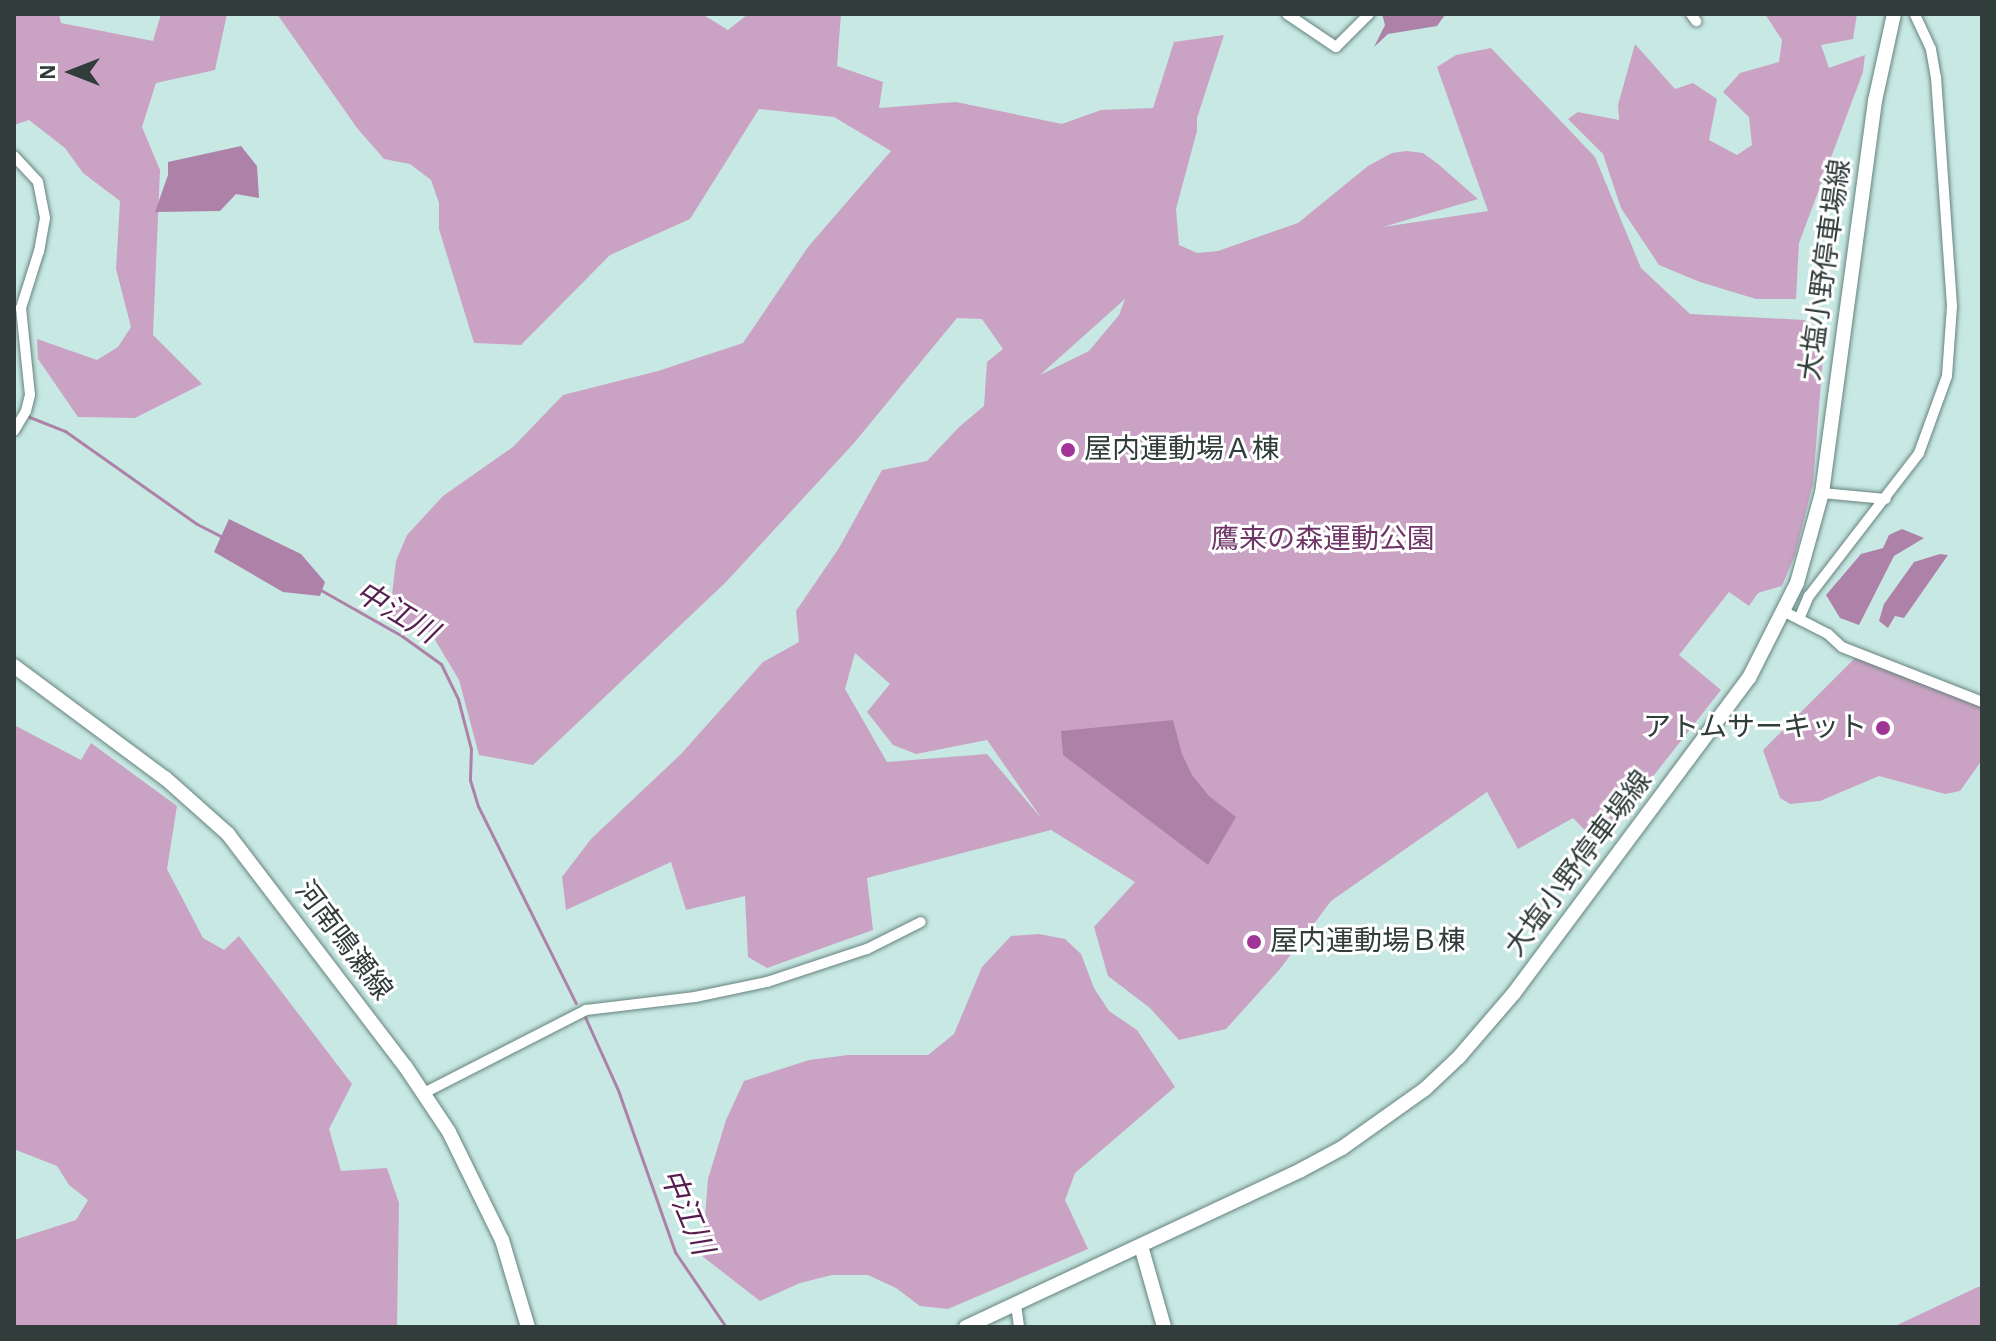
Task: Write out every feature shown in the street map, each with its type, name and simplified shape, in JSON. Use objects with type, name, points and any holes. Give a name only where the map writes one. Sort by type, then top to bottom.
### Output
[{"type":"main road","name":"大塩小野停車場線","points":[[966,1327],[1342,1148],[1414,1098],[1459,1057],[1514,993],[1749,678],[1785,612],[1811,539],[1822,493],[1875,101],[1894,14]]},
{"type":"main road","name":"河南鳴瀬線","points":[[14,666],[212,817],[424,1093],[483,1198],[515,1276],[528,1327]]},
{"type":"main road","points":[[1141,1246],[1164,1327]]},
{"type":"street","points":[[1287,14],[1336,47],[1369,14]]},
{"type":"street","points":[[1799,619],[1809,596],[1919,453],[1935,417],[1947,376],[1952,341],[1936,78],[1931,49],[1915,14]]},
{"type":"street","points":[[14,156],[38,182],[45,218],[39,251],[21,308],[30,379],[24,415],[14,431]]},
{"type":"street","points":[[1822,493],[1886,499]]},
{"type":"street","points":[[1785,612],[1828,634],[1842,647],[1982,702]]},
{"type":"street","points":[[424,1093],[586,1010],[695,997],[767,982],[867,949],[921,922]]},
{"type":"street","points":[[1016,1305],[1019,1327]]},
{"type":"green space","points":[[14,14],[59,14],[61,23],[153,41],[161,14],[227,14],[215,70],[156,83],[142,127],[160,170],[153,335],[202,384],[135,418],[78,417],[38,359],[37,339],[97,360],[118,347],[131,327],[116,269],[120,201],[83,173],[65,148],[29,120],[14,125]]},
{"type":"green space","name":"鷹来の森運動公園","points":[[277,14],[702,14],[728,30],[748,14],[841,14],[837,66],[883,82],[879,108],[956,102],[1062,124],[1101,110],[1153,108],[1174,42],[1224,35],[1197,118],[1197,131],[1176,209],[1179,245],[1197,253],[1218,251],[1298,223],[1368,166],[1392,153],[1423,153],[1478,199],[1383,227],[1488,211],[1437,67],[1456,55],[1491,48],[1595,157],[1641,268],[1690,314],[1805,320],[1823,356],[1813,484],[1795,555],[1782,586],[1758,593],[1749,606],[1729,592],[1679,655],[1721,690],[1599,845],[1573,818],[1518,849],[1487,792],[1331,901],[1280,969],[1226,1029],[1179,1040],[1150,1008],[1108,976],[1094,927],[1135,882],[1051,830],[867,878],[873,930],[767,968],[748,957],[745,896],[686,910],[671,862],[566,910],[562,877],[591,839],[681,754],[763,662],[799,642],[796,611],[839,548],[882,470],[927,461],[984,406],[987,362],[1003,349],[982,319],[957,318],[854,443],[726,582],[533,765],[479,755],[459,680],[431,633],[389,620],[396,561],[407,535],[443,496],[513,447],[563,395],[658,371],[743,343],[808,247],[891,151],[834,117],[759,109],[690,219],[610,255],[521,345],[474,343],[439,229],[439,203],[431,180],[410,164],[384,159],[357,128]],"holes":[[[1125,299],[1119,315],[1089,351],[1040,375]],[[855,653],[890,684],[867,712],[893,745],[916,754],[987,740],[1042,819],[987,754],[887,762],[845,689]]]},
{"type":"green space","points":[[1765,14],[1857,14],[1853,39],[1821,45],[1829,68],[1865,55],[1863,72],[1799,243],[1796,299],[1756,299],[1700,282],[1659,265],[1621,208],[1603,154],[1568,119],[1578,112],[1619,120],[1618,105],[1635,44],[1675,89],[1693,83],[1717,99],[1709,140],[1737,155],[1752,145],[1749,117],[1723,92],[1740,73],[1779,62],[1782,40]]},
{"type":"green space","name":"アトムサーキット","points":[[1857,656],[1982,706],[1982,760],[1960,791],[1945,794],[1879,776],[1820,801],[1790,804],[1780,798],[1763,750]]},
{"type":"green space","points":[[14,725],[81,760],[91,743],[177,806],[167,869],[203,938],[224,950],[239,936],[352,1084],[329,1129],[341,1171],[387,1168],[399,1203],[397,1327],[14,1327],[14,1240],[76,1220],[88,1200],[69,1185],[57,1166],[16,1150],[14,1143]]},
{"type":"green space","points":[[1039,934],[1065,939],[1081,954],[1094,988],[1109,1011],[1137,1030],[1175,1087],[1075,1173],[1065,1200],[1088,1249],[948,1309],[920,1306],[896,1288],[868,1275],[832,1275],[800,1283],[760,1301],[702,1256],[708,1179],[726,1120],[744,1081],[809,1060],[848,1055],[928,1055],[954,1034],[982,967],[1011,936]]},
{"type":"green space","points":[[1982,1287],[1982,1327],[1893,1327]]},
{"type":"shaded area","points":[[1382,14],[1445,15],[1437,26],[1388,34],[1374,47],[1385,25]]},
{"type":"shaded area","points":[[241,146],[257,166],[259,198],[236,194],[220,211],[155,212],[168,175],[168,162]]},
{"type":"shaded area","points":[[229,519],[301,554],[325,582],[320,596],[283,592],[214,552]]},
{"type":"shaded area","points":[[1902,529],[1924,538],[1894,556],[1859,625],[1840,618],[1826,595],[1861,554],[1883,548],[1889,535]]},
{"type":"shaded area","points":[[1940,554],[1948,555],[1904,618],[1895,616],[1888,628],[1879,621],[1884,604],[1914,562]]},
{"type":"shaded area","points":[[1173,720],[1182,754],[1192,775],[1209,796],[1236,817],[1208,865],[1063,755],[1061,731]]},
{"type":"waterway","name":"中江川","points":[[27,416],[65,431],[197,524],[224,538]]},
{"type":"waterway","name":"中江川","points":[[319,589],[402,636],[441,664],[458,699],[471,749],[470,780],[478,806],[576,1003]]},
{"type":"waterway","name":"中江川","points":[[585,1017],[618,1090],[675,1252],[726,1327]]},
{"type":"place","name":"屋内運動場Ａ棟","points":[[1068,450]]},
{"type":"place","name":"アトムサーキット","points":[[1883,728]]},
{"type":"place","name":"屋内運動場Ｂ棟","points":[[1254,942]]}]
